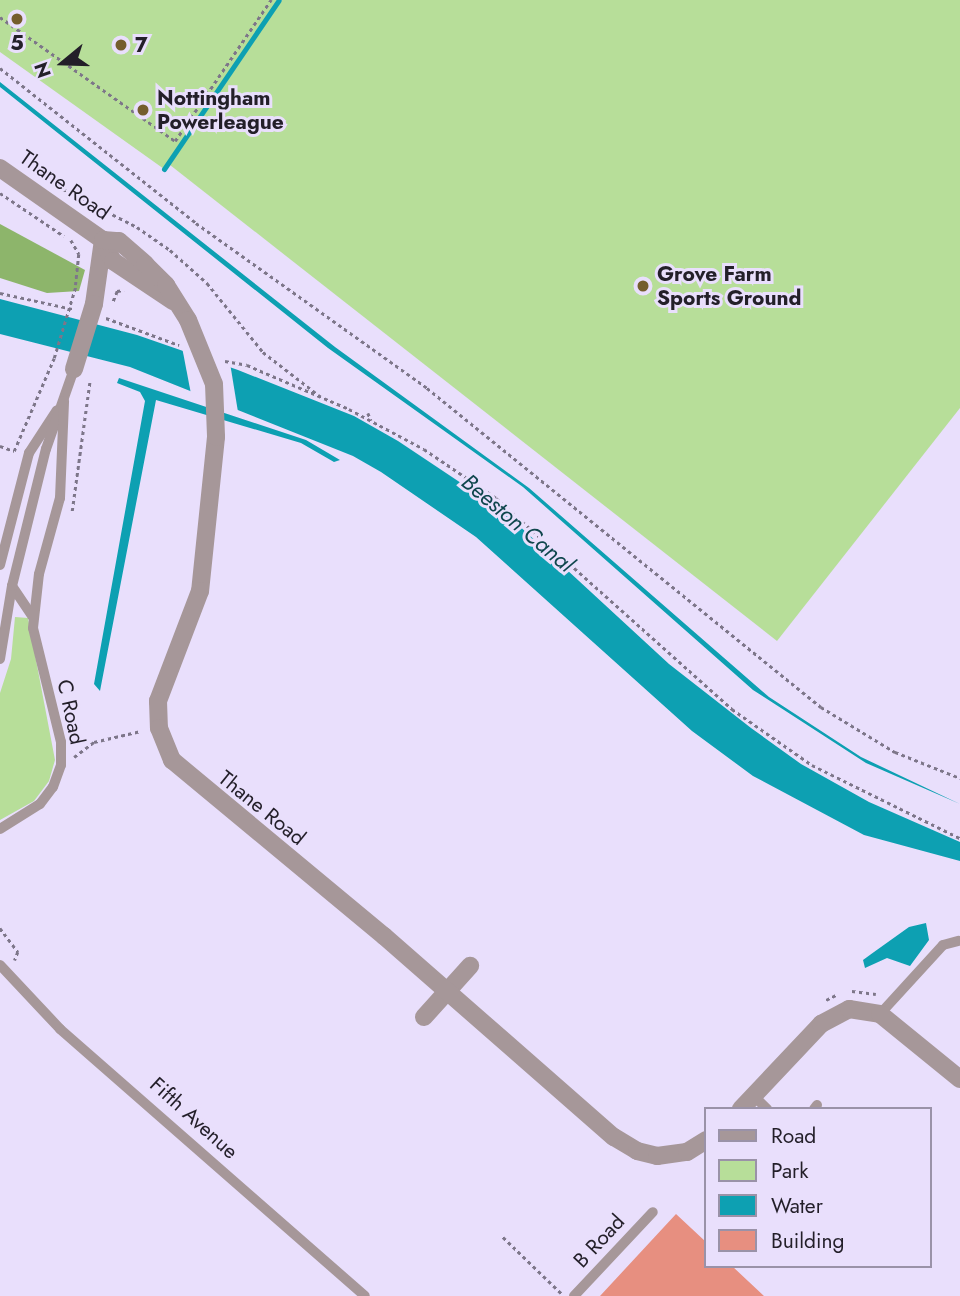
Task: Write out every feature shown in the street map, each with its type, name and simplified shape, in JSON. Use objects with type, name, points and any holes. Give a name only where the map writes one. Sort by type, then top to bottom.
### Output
[{"type":"street","name":"Thane Road","points":[[0,168],[103,240],[113,261],[173,301],[188,320],[210,369],[216,437],[200,591],[158,701],[163,744],[186,776],[447,991],[623,1143],[646,1154],[668,1156],[704,1141]]},
{"type":"street","name":"Thane Road","points":[[74,369],[94,304],[103,240]]},
{"type":"street","points":[[424,1017],[470,966]]},
{"type":"street","points":[[747,1102],[830,1017],[849,1009],[880,1014],[960,1079]]},
{"type":"lane","name":"C Road","points":[[0,659],[12,586],[46,449],[74,369]]},
{"type":"lane","name":"C Road","points":[[0,565],[29,453],[64,401]]},
{"type":"lane","name":"C Road","points":[[0,829],[40,804],[53,787],[61,765],[61,742],[35,641],[33,617],[39,574],[60,498],[64,401]]},
{"type":"lane","name":"C Road","points":[[12,586],[33,617]]},
{"type":"lane","points":[[880,1014],[943,945],[958,941]]},
{"type":"lane","name":"Fifth Avenue","points":[[0,965],[60,1029],[365,1296]]},
{"type":"lane","name":"B Road","points":[[574,1296],[653,1212]]},
{"type":"path","points":[[0,17],[175,141],[271,0]]},
{"type":"path","points":[[0,68],[196,223],[427,388],[821,707],[895,752],[960,778]]},
{"type":"path","points":[[0,193],[70,239]]},
{"type":"path","points":[[0,446],[14,451],[54,358],[76,285],[79,261]]},
{"type":"path","points":[[0,293],[76,309]]},
{"type":"path","points":[[70,516],[78,485],[90,380]]},
{"type":"path","points":[[324,399],[371,420],[424,449],[496,498],[755,725],[812,765],[960,838]]},
{"type":"path","points":[[368,414],[371,420]]},
{"type":"path","points":[[73,743],[75,755],[94,742],[144,730],[142,721]]},
{"type":"path","points":[[0,928],[18,952],[9,975]]},
{"type":"path","points":[[503,1237],[564,1296]]},
{"type":"green space","name":"Nottingham Powerleague","points":[[0,0],[279,0],[164,169],[0,52]]},
{"type":"green space","name":"Grove Farm Sports Ground","points":[[282,0],[960,0],[960,408],[777,641],[170,165]]},
{"type":"green space","points":[[0,224],[85,270],[79,291],[47,293],[0,278]]},
{"type":"green space","points":[[15,617],[28,618],[55,760],[49,781],[34,801],[0,820],[0,693],[11,659]]},
{"type":"water","points":[[0,82],[335,347],[529,488],[769,697],[861,757],[960,804],[866,763],[753,690],[523,487],[328,348],[0,87]]},
{"type":"water","points":[[0,299],[137,335],[238,370],[354,416],[398,441],[503,511],[669,664],[751,728],[801,764],[869,802],[960,842],[960,861],[864,835],[753,776],[692,731],[476,537],[381,472],[353,456],[130,367],[0,334]]},
{"type":"water","points":[[119,378],[306,440],[340,460],[334,462],[301,443],[156,400],[100,691],[94,684],[145,401],[140,392],[117,383]]},
{"type":"water","points":[[926,923],[929,940],[910,966],[887,958],[865,968],[863,960],[909,927]]},
{"type":"pier","points":[[182,347],[230,363],[238,412],[191,394]]},
{"type":"building","points":[[676,1214],[704,1240],[704,1268],[734,1268],[764,1296],[600,1296]]},
{"type":"waterway","points":[[164,169],[279,0]]},
{"type":"place","name":"5","points":[[17,19]]},
{"type":"place","name":"7","points":[[121,45]]},
{"type":"place","name":"Nottingham Powerleague","points":[[143,110]]},
{"type":"place","name":"Grove Farm Sports Ground","points":[[643,286]]},
{"type":"water label","name":"Beeston Canal","points":[[518,523]]}]
